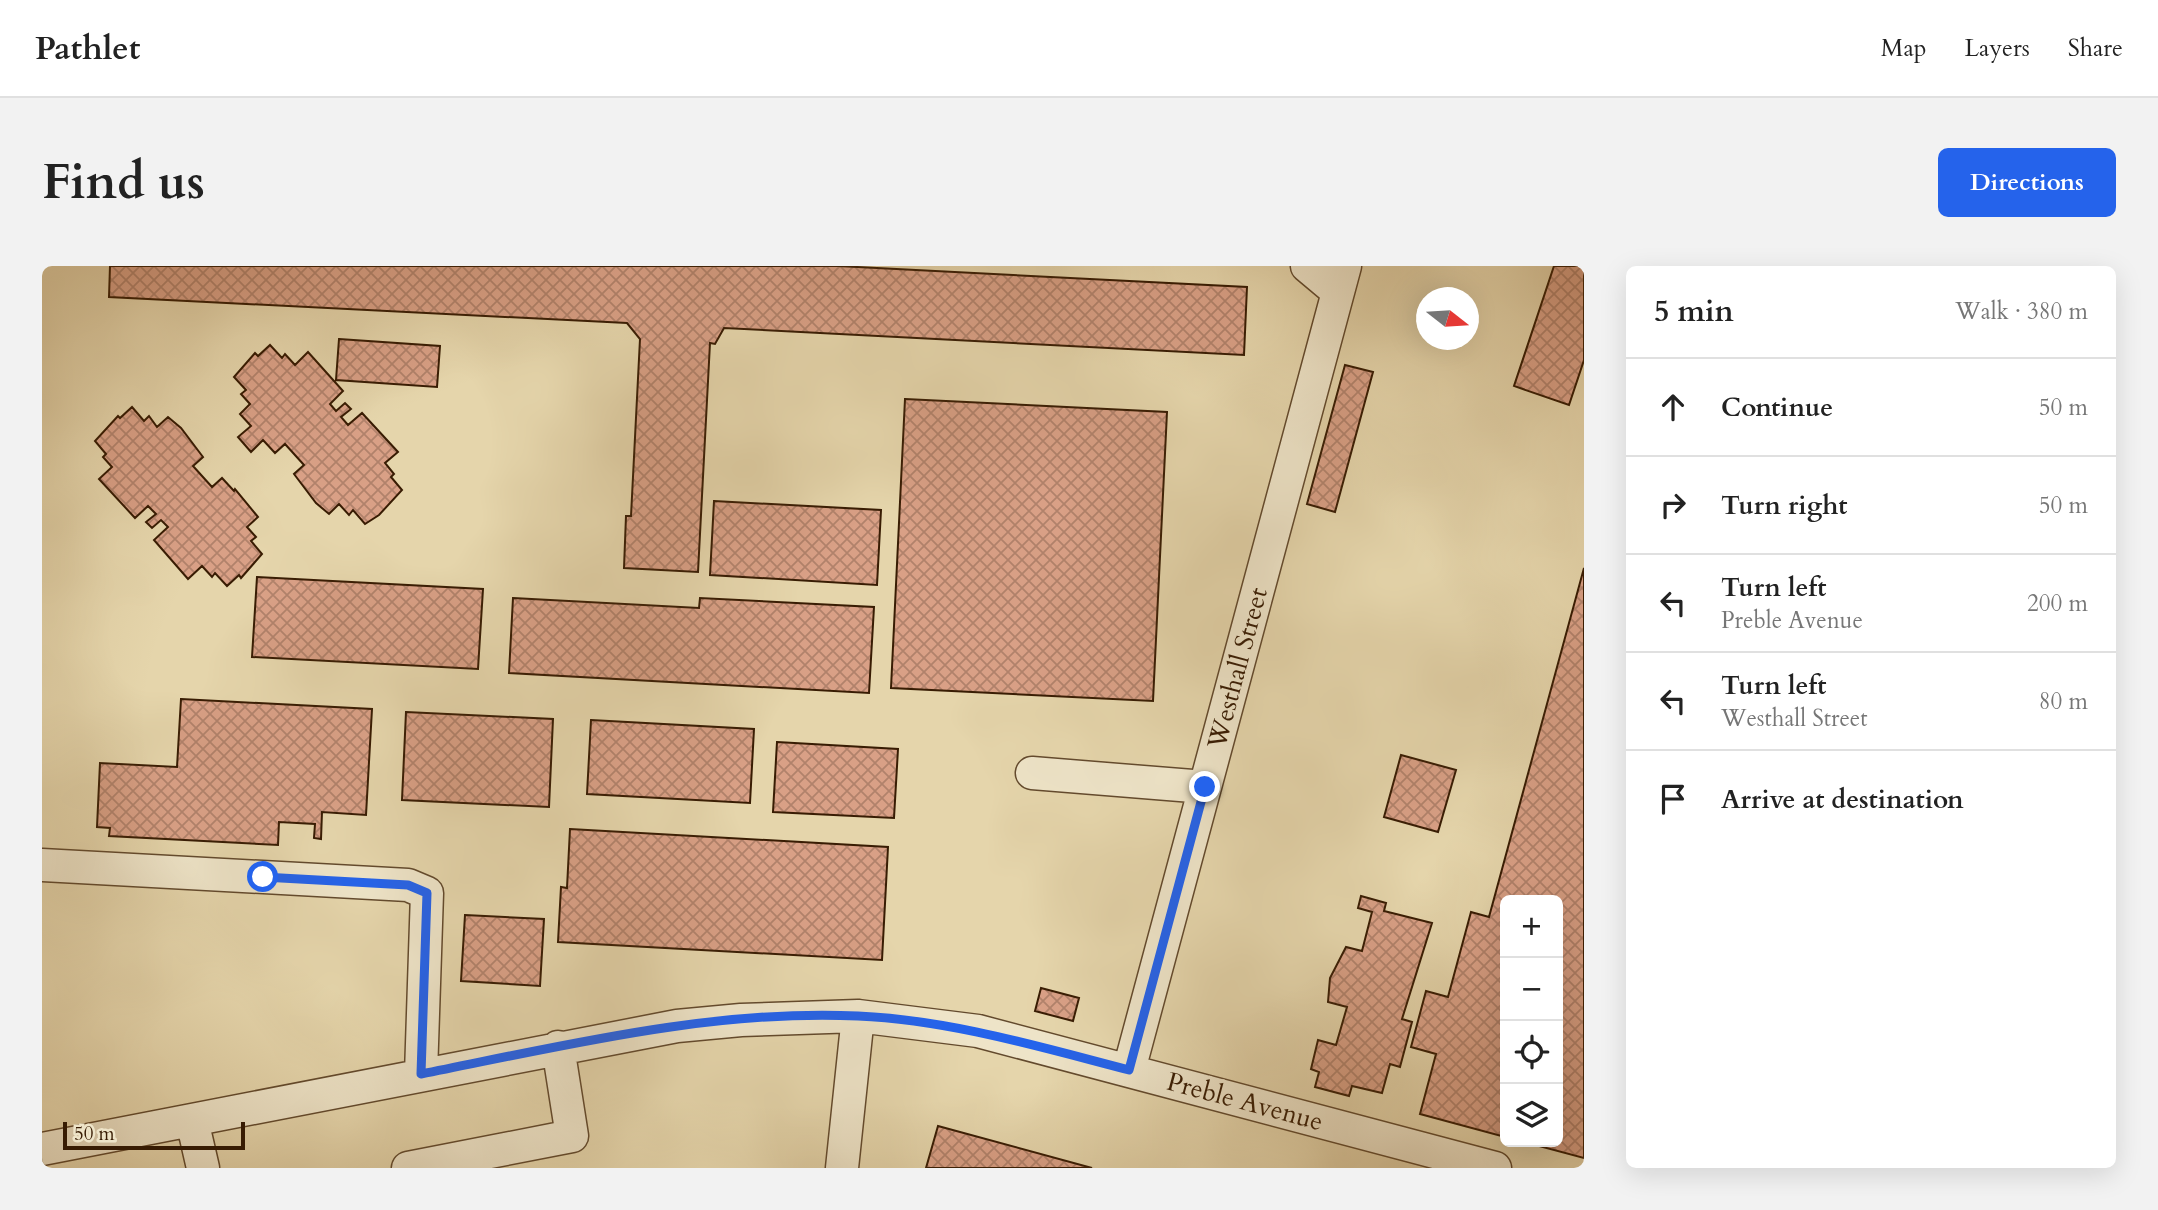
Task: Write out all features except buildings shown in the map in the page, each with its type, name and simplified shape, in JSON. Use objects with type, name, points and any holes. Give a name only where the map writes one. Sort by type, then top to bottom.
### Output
[{"type":"street","points":[[1307,266],[1341,279]]},
{"type":"street","name":"Westhall Street","points":[[1129,1070],[1341,279]]},
{"type":"street","points":[[1032,773],[1205,787]]},
{"type":"street","points":[[42,865],[408,885],[427,893],[421,1074]]},
{"type":"street","points":[[842,1168],[858,1016]]},
{"type":"street","name":"Preble Avenue","points":[[46,1155],[192,1120],[558,1047],[690,1025],[858,1016],[978,1031],[1494,1168]]},
{"type":"street","points":[[408,1168],[572,1136],[558,1047]]},
{"type":"street","points":[[192,1120],[203,1168]]},
{"type":"route","points":[[263,877],[408,885],[427,893],[421,1074],[677,1026],[741,1020],[858,1016],[978,1031],[1129,1070],[1205,787]]}]
